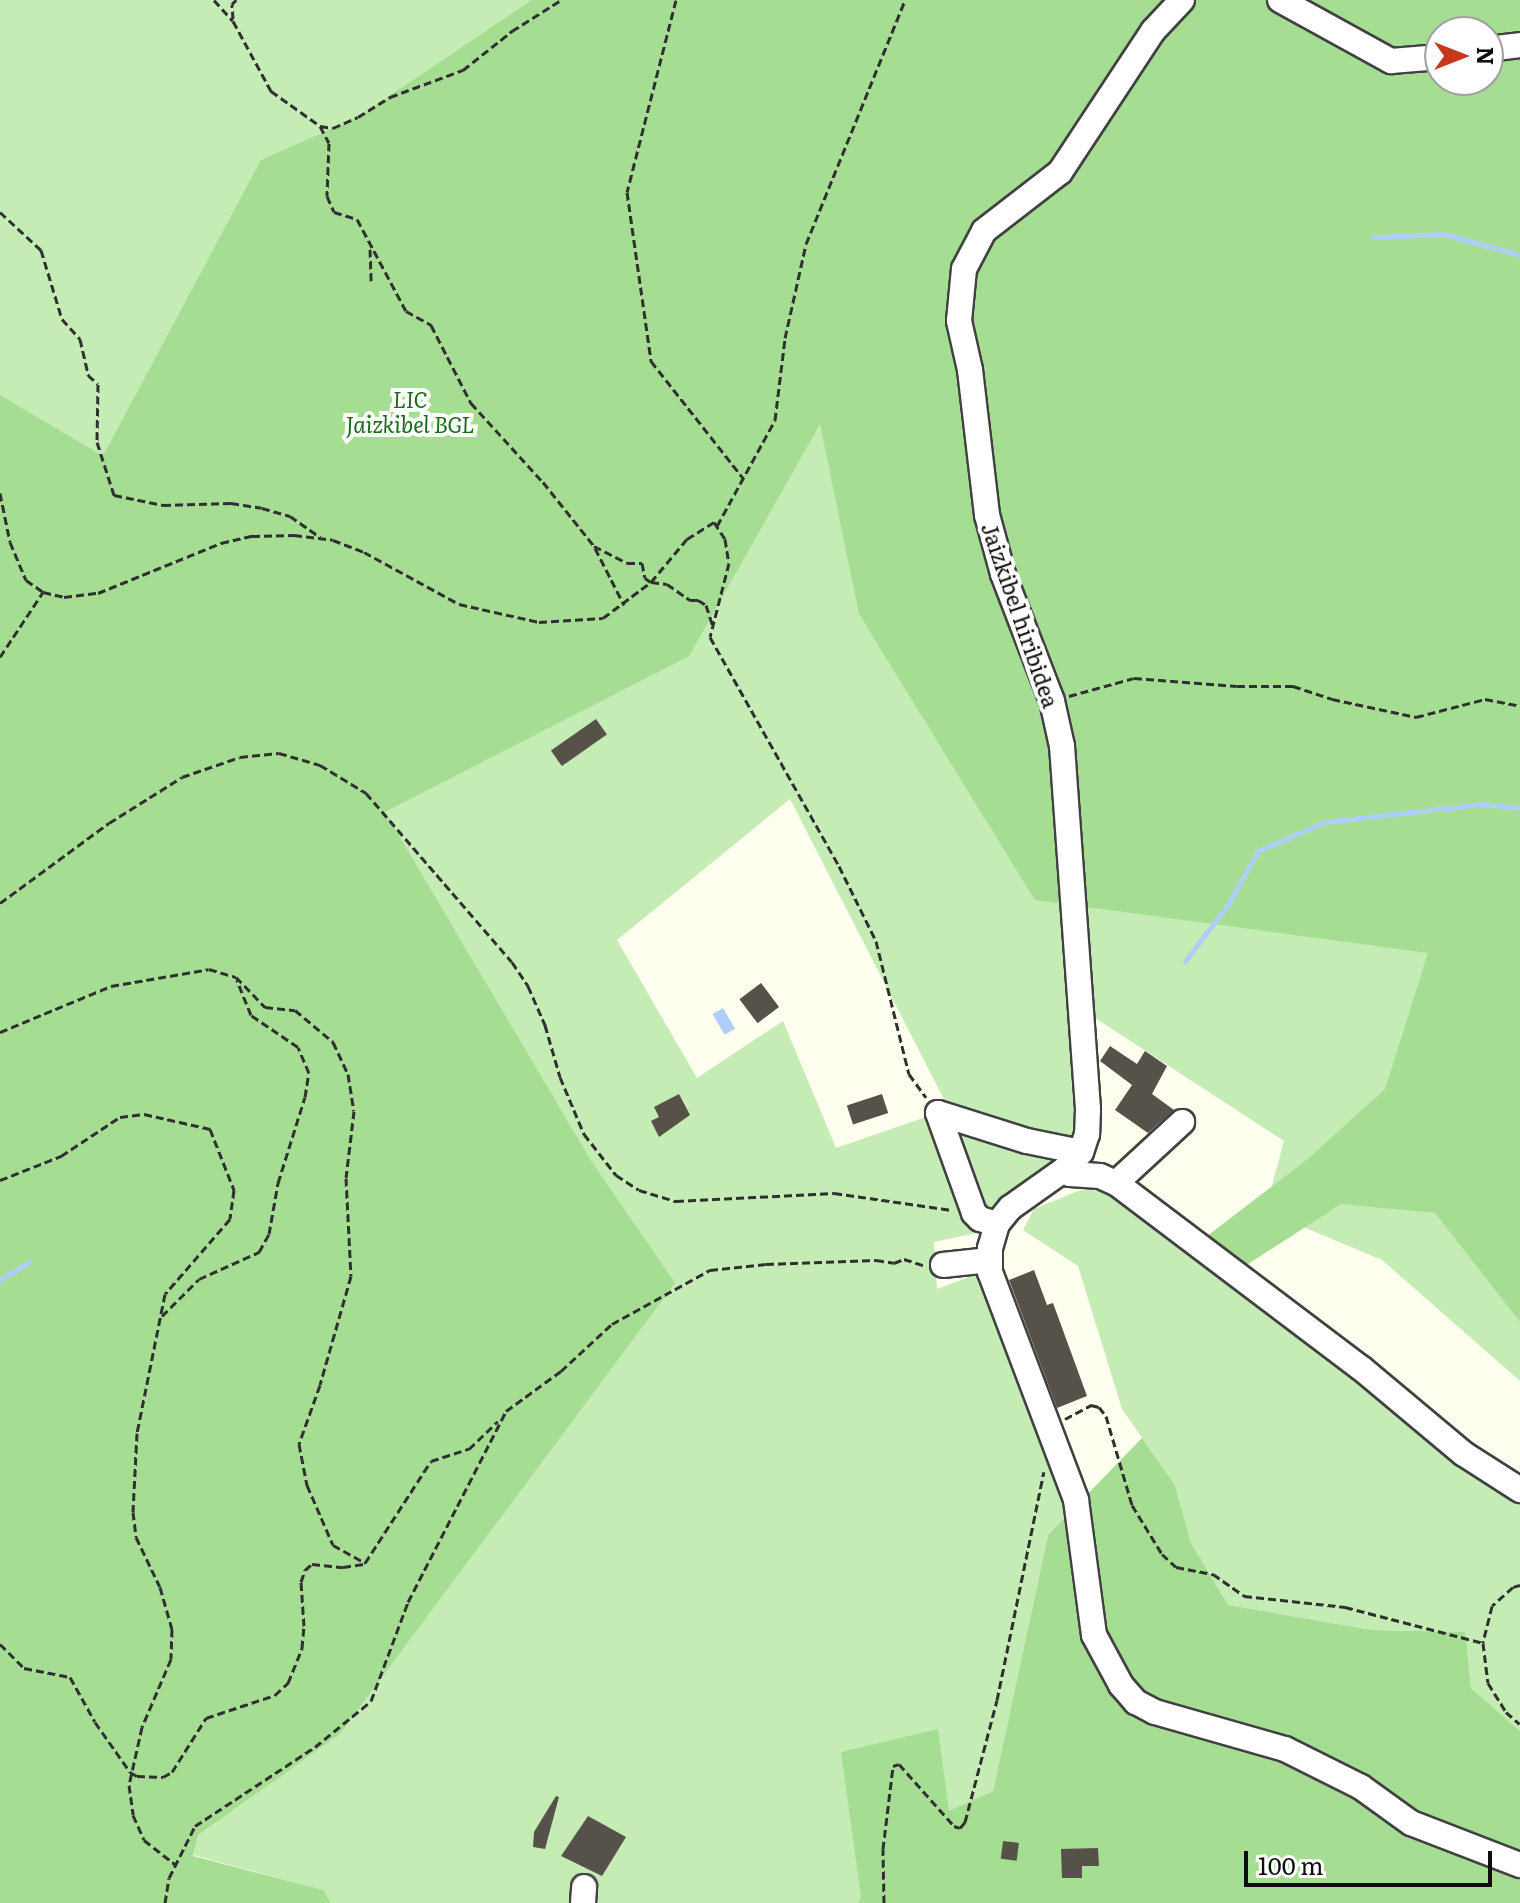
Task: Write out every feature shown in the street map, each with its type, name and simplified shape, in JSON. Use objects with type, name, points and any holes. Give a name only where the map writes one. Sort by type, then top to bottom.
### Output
[{"type":"street","name":"Jaizkibel hiribidea","points":[[1077,1152],[1088,1109],[1066,786],[1052,701],[1003,574],[987,515],[970,370],[959,321],[964,269],[984,231],[1060,172],[1153,31],[1182,0]]},
{"type":"street","points":[[1280,0],[1391,61],[1424,58]]},
{"type":"street","points":[[938,1113],[1027,1141],[1077,1152]]},
{"type":"street","points":[[938,1113],[974,1213],[980,1219],[997,1224]]},
{"type":"street","points":[[1116,1183],[1182,1122]]},
{"type":"street","points":[[1116,1183],[1094,1139],[1016,1202],[997,1224],[990,1260],[997,1298],[1076,1500],[1094,1635],[1121,1685],[1136,1702],[1155,1712],[1285,1749],[1361,1787],[1411,1823],[1520,1865]]},
{"type":"street","points":[[1077,1152],[1070,1174],[1100,1176],[1116,1183],[1361,1368],[1464,1454],[1520,1490]]},
{"type":"street","points":[[943,1265],[990,1260]]},
{"type":"path","points":[[214,0],[233,21],[271,91],[320,126],[329,143],[327,196],[334,212],[357,219],[406,311],[431,325],[471,403],[543,482],[594,546],[624,605]]},
{"type":"path","points":[[233,21],[232,4],[236,0]]},
{"type":"path","points":[[320,126],[333,128],[390,97],[463,70],[512,31],[561,0]]},
{"type":"path","points":[[676,0],[627,192],[651,361],[743,478]]},
{"type":"path","points":[[717,526],[775,420],[785,338],[806,244],[905,0]]},
{"type":"path","points":[[0,212],[41,250],[62,319],[80,339],[88,375],[98,384],[97,442],[114,495],[163,505],[231,503],[262,508],[290,516],[323,539]]},
{"type":"path","points":[[370,246],[371,281]]},
{"type":"path","points":[[0,493],[10,542],[26,580],[43,592],[64,597],[98,593],[221,543],[252,536],[323,539],[364,552],[459,604],[539,622],[603,618],[651,582],[687,539],[714,522],[725,539],[729,563],[710,637],[839,866],[876,941],[909,1074],[938,1113]]},
{"type":"path","points":[[594,546],[627,563],[642,563],[645,578],[651,582],[667,584],[690,600],[706,605],[713,626]]},
{"type":"path","points":[[0,657],[43,592]]},
{"type":"path","points":[[1052,701],[1134,678],[1237,686],[1293,686],[1332,699],[1416,717],[1485,699],[1520,706]]},
{"type":"path","points":[[0,903],[109,823],[182,777],[240,757],[279,753],[320,765],[366,793],[512,962],[528,986],[545,1025],[560,1077],[584,1134],[616,1175],[639,1190],[676,1201],[834,1193],[974,1213]]},
{"type":"path","points":[[0,1032],[111,986],[209,969],[236,977],[265,1007],[295,1010],[333,1042],[348,1074],[354,1111],[346,1178],[351,1276],[320,1385],[299,1444],[307,1485],[333,1545],[365,1563]]},
{"type":"path","points":[[162,1316],[199,1279],[259,1252],[269,1234],[278,1183],[305,1097],[309,1073],[298,1047],[251,1015],[236,977]]},
{"type":"path","points":[[0,1180],[61,1156],[120,1117],[144,1114],[210,1129],[234,1190],[230,1219],[165,1294],[137,1433],[133,1512],[136,1537],[167,1605],[172,1629],[171,1659],[142,1727],[130,1772],[133,1815],[144,1840],[176,1865]]},
{"type":"path","points":[[0,1644],[24,1668],[70,1677],[95,1722],[130,1772],[151,1777],[172,1772],[206,1718],[275,1695],[288,1683],[302,1648],[301,1582],[305,1570],[312,1564],[343,1567],[365,1563],[431,1461],[469,1449],[612,1324],[710,1270],[766,1264],[876,1260],[894,1263],[904,1259],[925,1266],[943,1265]]},
{"type":"path","points":[[1052,1433],[1070,1414],[1091,1405],[1099,1407],[1112,1430],[1123,1484],[1132,1505],[1162,1554],[1176,1567],[1213,1574],[1244,1596],[1345,1607],[1483,1643]]},
{"type":"path","points":[[165,1903],[169,1878],[195,1826],[315,1747],[371,1701],[408,1602],[498,1421]]},
{"type":"path","points":[[884,1903],[883,1849],[893,1766],[899,1764],[954,1826],[960,1828],[965,1822],[997,1700],[1047,1460]]},
{"type":"path","points":[[1520,1585],[1513,1587],[1492,1606],[1483,1643],[1488,1683],[1506,1712],[1520,1724]]},
{"type":"green space","name":"LIC Jaizkibel BGL","points":[[0,0],[1520,0],[1520,1381],[1382,1260],[1265,1211],[1284,1141],[1083,1010],[1072,1146],[976,1233],[934,1242],[937,1289],[979,1273],[983,1294],[1011,1364],[1068,1475],[1079,1503],[1048,1535],[993,1791],[949,1812],[858,1903],[331,1903],[322,1890],[193,1855],[198,1834],[339,1735],[0,1270]],"holes":[[[790,799],[949,1109],[836,1148],[783,1021],[697,1078],[617,940]]]},
{"type":"green space","name":"LIC Jaizkibel BGL","points":[[532,0],[1520,0],[1520,1322],[1435,1213],[1341,1204],[1242,1268],[1189,1250],[1309,1158],[1385,1089],[1428,953],[1035,900],[859,614],[820,424],[689,656],[385,812],[590,1159],[675,1283],[339,1735],[198,1835],[193,1856],[323,1890],[331,1903],[0,1903],[0,395],[103,456],[261,160],[358,117]]},
{"type":"green space","points":[[1083,1189],[1111,1193],[1520,1494],[1520,1731],[1471,1688],[1464,1632],[1372,1630],[1228,1605],[1191,1543],[1175,1485],[1122,1409],[1078,1266],[1023,1230],[1034,1209]]},
{"type":"green space","points":[[1142,1438],[1175,1485],[1191,1543],[1228,1605],[1372,1630],[1465,1632],[1471,1688],[1520,1731],[1520,1903],[858,1903],[861,1897],[841,1752],[938,1729],[949,1811],[993,1791],[1048,1535]]},
{"type":"water","points":[[723,1008],[735,1029],[725,1035],[713,1014]]},
{"type":"building","points":[[596,719],[607,735],[562,766],[551,751]]},
{"type":"building","points":[[761,983],[779,1007],[757,1023],[739,999]]},
{"type":"building","points":[[1110,1046],[1137,1064],[1145,1051],[1167,1066],[1152,1094],[1174,1110],[1148,1133],[1115,1110],[1132,1085],[1100,1061]]},
{"type":"building","points":[[679,1094],[690,1115],[659,1137],[651,1121],[659,1117],[654,1107]]},
{"type":"building","points":[[882,1094],[888,1113],[853,1124],[847,1105]]},
{"type":"building","points":[[1034,1270],[1047,1305],[1053,1303],[1087,1396],[1057,1408],[1009,1280]]},
{"type":"building","points":[[556,1796],[559,1797],[545,1849],[533,1847],[534,1832]]},
{"type":"building","points":[[588,1816],[626,1837],[602,1876],[561,1856]]},
{"type":"building","points":[[1003,1841],[1019,1843],[1017,1861],[1001,1859]]},
{"type":"building","points":[[1098,1848],[1099,1866],[1082,1866],[1082,1878],[1062,1878],[1061,1849]]},
{"type":"waterway","points":[[1374,237],[1444,234],[1520,255]]},
{"type":"waterway","points":[[1185,961],[1227,906],[1258,851],[1324,822],[1483,804],[1520,808]]},
{"type":"waterway","points":[[0,1280],[29,1262]]}]
